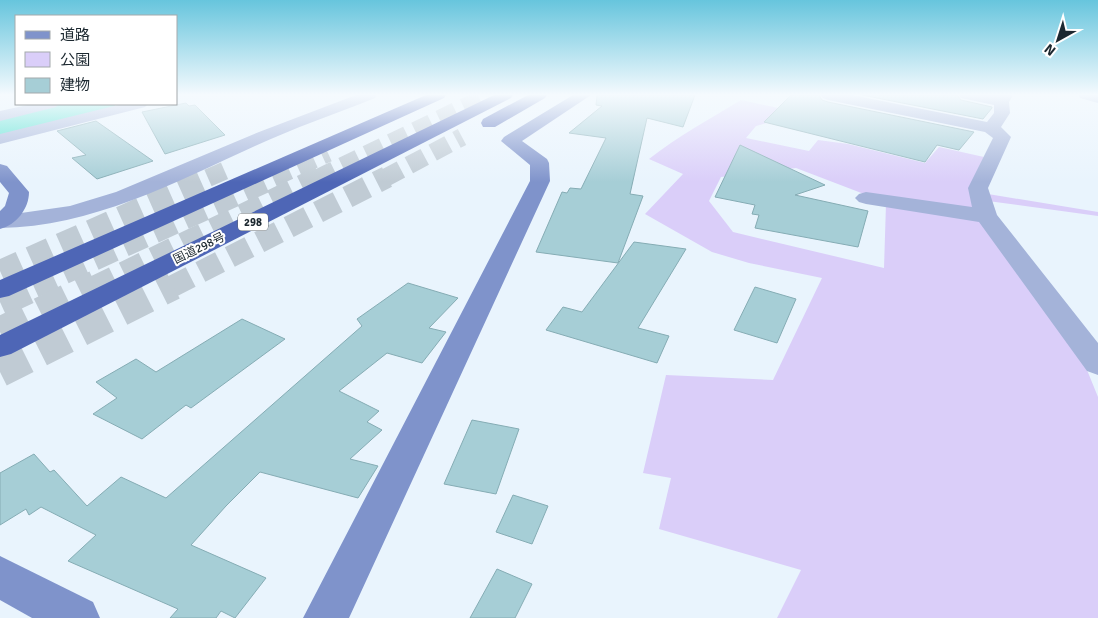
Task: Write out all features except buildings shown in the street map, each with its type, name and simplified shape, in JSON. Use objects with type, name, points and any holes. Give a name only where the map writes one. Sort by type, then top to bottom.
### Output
[{"type":"highway","points":[[286,145],[337,124]]},
{"type":"highway","points":[[0,290],[375,124]]},
{"type":"highway","name":"国道298号","points":[[0,347],[448,124]]},
{"type":"highway","points":[[471,132],[486,124]]},
{"type":"highway","points":[[231,168],[250,160]]},
{"type":"street","points":[[0,139],[61,124]]},
{"type":"street","points":[[0,222],[80,210],[133,193],[296,124]]},
{"type":"street","points":[[326,618],[540,181],[540,163],[510,141],[538,124]]},
{"type":"street","points":[[970,124],[991,128],[1002,137],[978,188],[986,216],[1098,364]]},
{"type":"street","points":[[991,128],[995,124]]},
{"type":"street","points":[[0,170],[20,192],[19,201],[12,212],[0,222]]},
{"type":"street","points":[[866,198],[986,216]]},
{"type":"street","points":[[0,577],[77,618]]},
{"type":"green space","points":[[701,124],[764,124],[756,126],[746,138],[809,151],[818,140],[848,144],[925,163],[939,147],[984,157],[979,212],[864,194],[796,168],[721,177],[709,201],[733,232],[884,268],[886,204],[979,218],[1087,370],[1098,397],[1098,618],[777,618],[801,570],[659,529],[671,478],[643,473],[666,375],[773,380],[822,278],[749,263],[712,252],[645,214],[683,174],[649,159]]},
{"type":"green space","points":[[988,194],[1098,212],[1098,216],[988,201]]},
{"type":"waterway","points":[[0,128],[17,124]]},
{"type":"tunnel","points":[[318,178],[430,124]]},
{"type":"tunnel","points":[[385,178],[462,137]]},
{"type":"tunnel","points":[[273,178],[328,153]]},
{"type":"tunnel","points":[[208,178],[231,168]]},
{"type":"tunnel","points":[[0,271],[211,177]]},
{"type":"tunnel","points":[[34,287],[276,177]]},
{"type":"tunnel","points":[[94,287],[320,177]]},
{"type":"tunnel","points":[[171,287],[387,177]]},
{"type":"tunnel","points":[[0,302],[37,285]]},
{"type":"tunnel","points":[[0,332],[96,285]]},
{"type":"tunnel","points":[[0,372],[173,285]]}]
